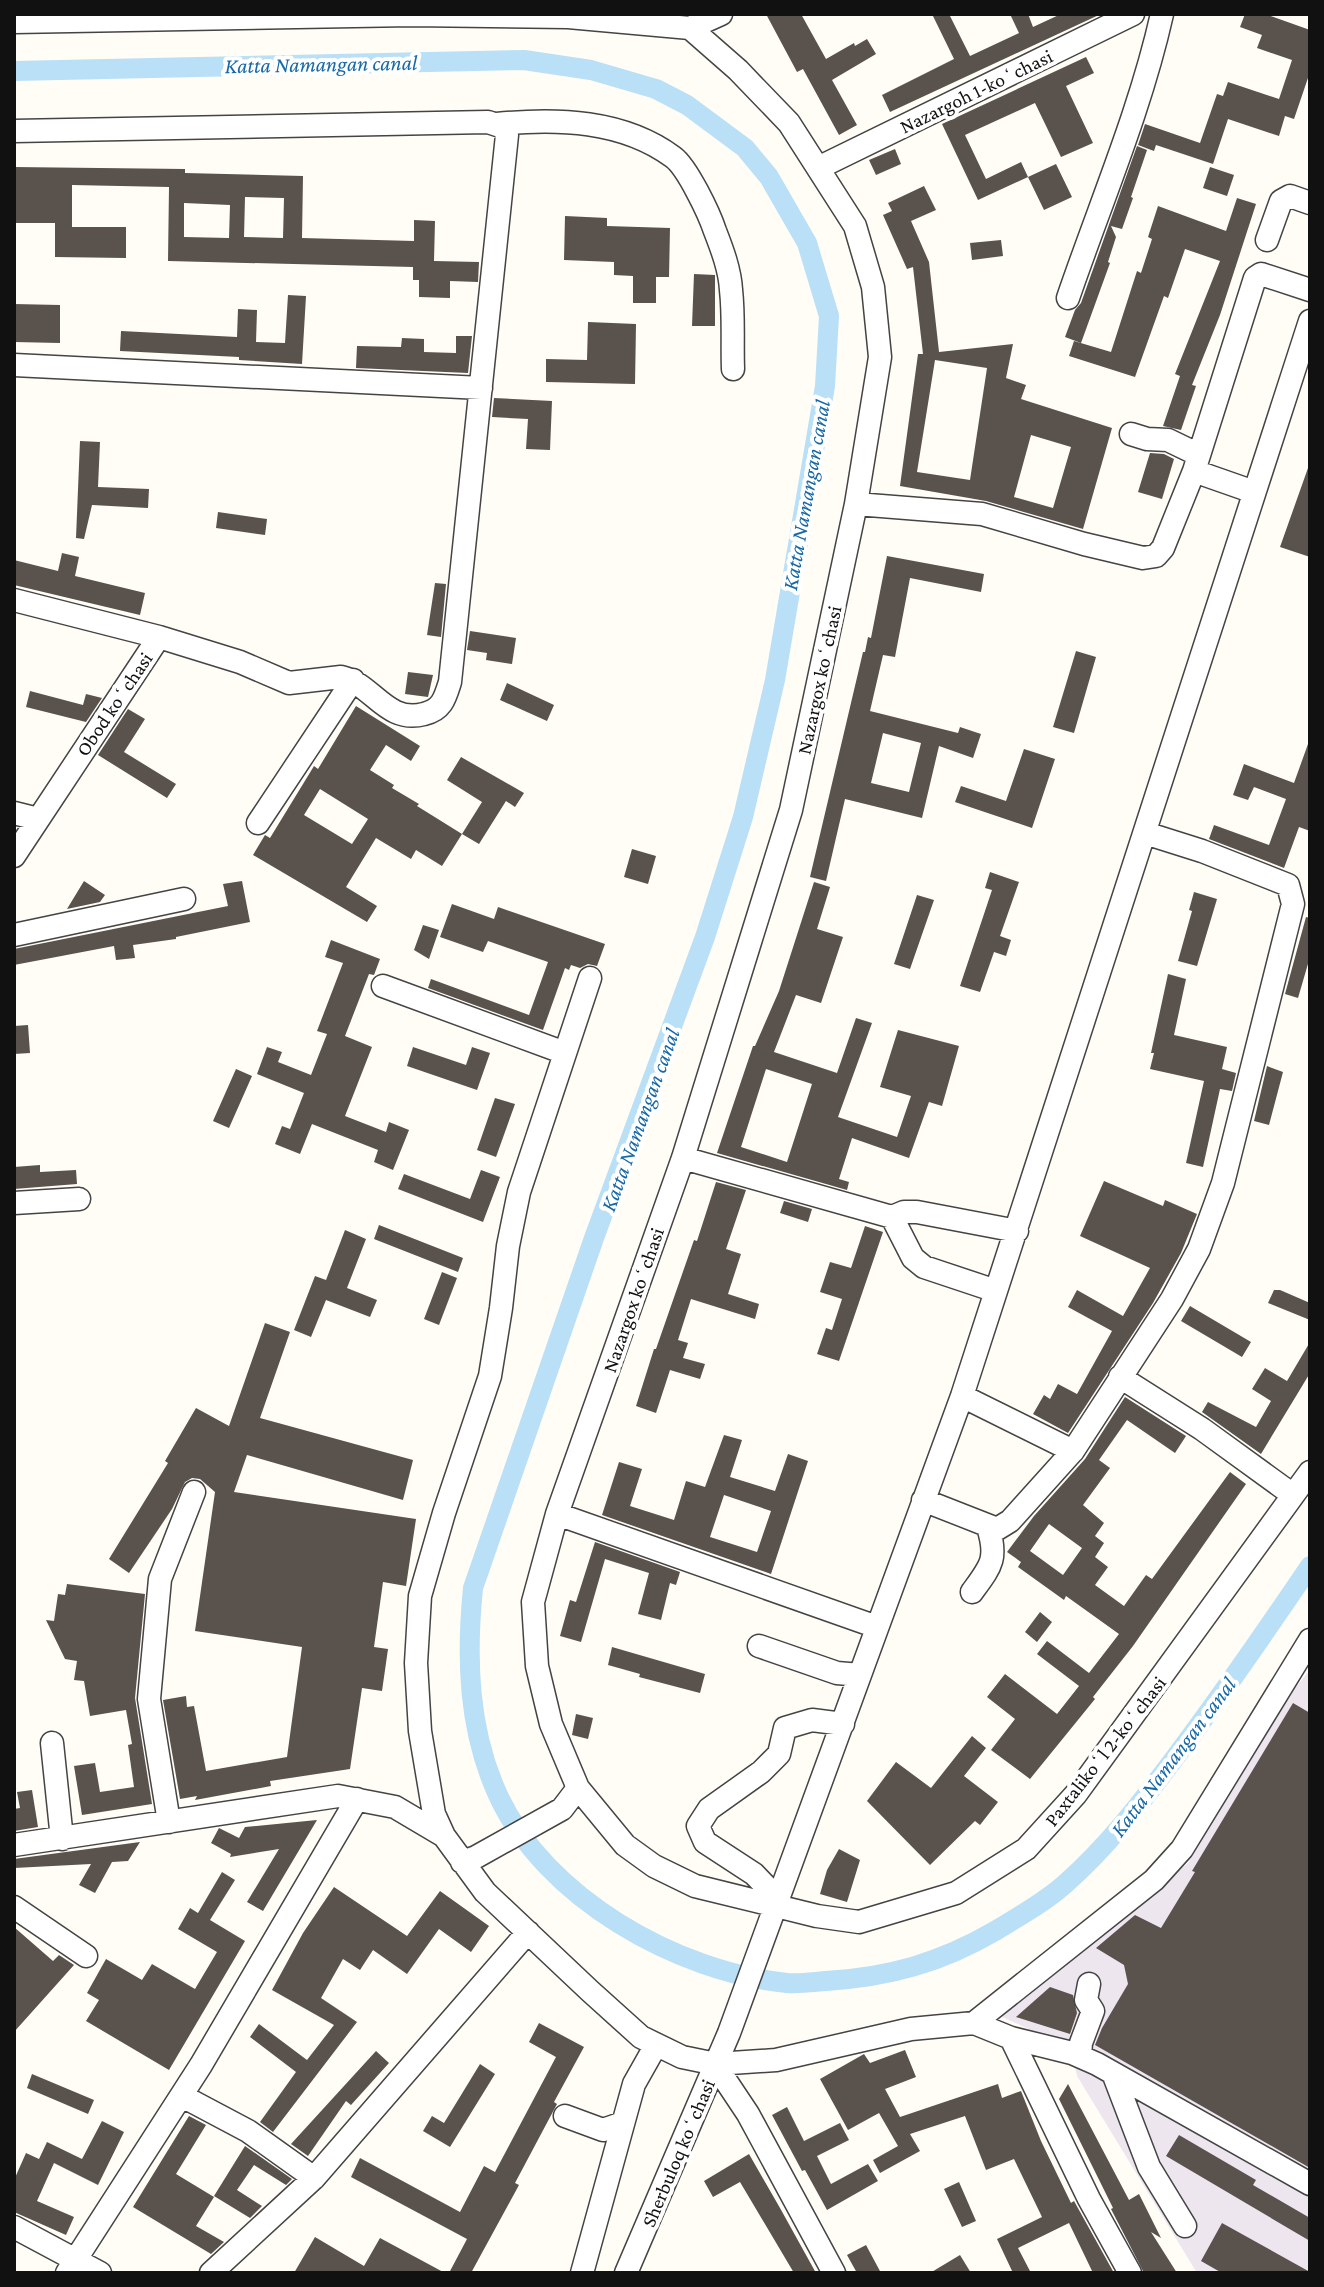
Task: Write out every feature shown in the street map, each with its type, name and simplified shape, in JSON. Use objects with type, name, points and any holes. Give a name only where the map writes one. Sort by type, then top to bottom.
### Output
[{"type":"street","points":[[14,22],[411,15],[568,16],[690,28],[721,14]]},
{"type":"street","name":"Nazargoh 1-koʻchasi","points":[[818,168],[1133,14]]},
{"type":"street","points":[[1068,298],[1120,155],[1152,56],[1162,14]]},
{"type":"street","name":"Nazargox koʻchasi","points":[[690,28],[738,70],[789,123],[855,226],[873,287],[880,357],[856,504],[791,810],[683,1158],[557,1514],[533,1602],[537,1666],[551,1724],[578,1788],[625,1845],[654,1866],[695,1886],[778,1903]]},
{"type":"street","points":[[14,131],[497,124],[535,120],[604,125],[676,159],[708,211],[731,287],[733,369]]},
{"type":"street","points":[[159,637],[240,662],[289,683],[341,677],[353,680],[391,712],[420,715],[434,711],[443,703],[450,682],[507,135],[503,127],[497,124]]},
{"type":"street","points":[[1267,240],[1281,201],[1290,196],[1310,203]]},
{"type":"street","points":[[856,504],[982,514],[1084,544],[1143,558],[1156,556],[1163,548],[1196,463],[1255,278],[1261,274],[1310,290]]},
{"type":"street","name":"Sherbuloq koʻchasi","points":[[626,2273],[729,2033],[962,1396],[1310,321]]},
{"type":"street","points":[[14,365],[481,388]]},
{"type":"street","points":[[1131,434],[1168,440],[1196,463],[1254,492]]},
{"type":"street","name":"Obod koʻchasi","points":[[14,600],[159,637],[14,856]]},
{"type":"street","points":[[258,823],[353,680]]},
{"type":"street","points":[[14,813],[38,819]]},
{"type":"street","points":[[923,1500],[988,1527],[997,1529],[1010,1521],[1073,1451],[1172,1299],[1199,1249],[1223,1183],[1293,904],[1288,885],[1202,851],[1145,833]]},
{"type":"street","points":[[14,935],[184,899]]},
{"type":"street","points":[[444,1836],[434,1814],[420,1731],[416,1663],[420,1596],[490,1376],[508,1246],[519,1192],[590,978]]},
{"type":"street","points":[[383,986],[565,1053]]},
{"type":"street","points":[[683,1158],[892,1217],[904,1212],[917,1212],[1017,1231]]},
{"type":"street","points":[[14,1203],[79,1199]]},
{"type":"street","points":[[892,1217],[913,1258],[924,1267],[996,1291]]},
{"type":"street","points":[[1120,1377],[1202,1429],[1293,1495]]},
{"type":"street","points":[[962,1396],[1073,1451]]},
{"type":"street","name":"Paxtalikoʻl 2-koʻchasi","points":[[778,1903],[859,1922],[956,1893],[1026,1849],[1076,1794],[1310,1472]]},
{"type":"street","points":[[169,1822],[149,1699],[160,1579],[194,1492]]},
{"type":"street","points":[[557,1514],[877,1627]]},
{"type":"street","points":[[972,1592],[990,1567],[994,1551],[988,1527]]},
{"type":"street","points":[[974,2023],[1154,1880],[1182,1849],[1310,1640]]},
{"type":"street","points":[[759,1646],[837,1673],[860,1675]]},
{"type":"street","points":[[778,1903],[754,1874],[705,1842],[698,1826],[709,1809],[761,1772],[779,1754],[785,1728],[812,1720],[843,1724]]},
{"type":"street","points":[[52,1743],[62,1839]]},
{"type":"street","points":[[469,1860],[562,1809],[578,1788]]},
{"type":"street","points":[[14,1845],[338,1796],[395,1807],[444,1836],[469,1860],[485,1892],[641,2037],[682,2057],[716,2065],[776,2060],[911,2029],[974,2023],[1011,2038],[1080,2056],[1310,2184]]},
{"type":"street","points":[[71,2266],[182,2096],[357,1799]]},
{"type":"street","points":[[14,1907],[86,1956]]},
{"type":"street","points":[[211,2273],[314,2178],[528,1932]]},
{"type":"street","points":[[1080,2056],[1081,2043],[1093,2011],[1086,2000],[1089,1984]]},
{"type":"street","points":[[1011,2038],[1089,2199],[1130,2273]]},
{"type":"street","points":[[582,2273],[634,2084],[656,2045]]},
{"type":"street","points":[[716,2065],[748,2114],[834,2273]]},
{"type":"street","points":[[1113,2073],[1149,2167],[1185,2226]]},
{"type":"street","points":[[182,2096],[248,2131],[314,2178]]},
{"type":"street","points":[[565,2116],[603,2130],[623,2123]]},
{"type":"street","points":[[14,2227],[71,2266],[100,2273]]},
{"type":"shaded area","points":[[1310,1670],[1310,2273],[1197,2273],[1077,2076],[1071,2048],[1000,2016],[1188,1863],[1290,1694]]},
{"type":"building","points":[[766,14],[801,14],[826,59],[867,39],[876,54],[832,80],[857,125],[839,135],[803,69],[797,72]]},
{"type":"building","points":[[932,14],[949,14],[970,56],[1019,33],[1010,14],[1028,14],[1033,27],[1061,14],[1101,14],[890,112],[882,95],[954,59]]},
{"type":"building","points":[[1245,14],[1265,14],[1310,30],[1310,72],[1294,119],[1285,116],[1279,136],[1228,119],[1213,164],[1156,145],[1154,151],[1138,145],[1145,124],[1200,143],[1217,94],[1223,96],[1228,82],[1279,99],[1292,60],[1257,48],[1262,35],[1240,27]]},
{"type":"building","points":[[1086,57],[1094,73],[1066,86],[1093,143],[1061,157],[1035,103],[965,135],[986,179],[1021,162],[1028,177],[978,200],[942,124]]},
{"type":"building","points":[[1137,146],[1147,150],[1122,229],[1111,226],[1116,237],[1110,263],[1081,343],[1065,337],[1075,310],[1081,303]]},
{"type":"building","points":[[895,149],[901,164],[876,175],[869,160]]},
{"type":"building","points":[[1056,164],[1072,197],[1044,210],[1028,177]]},
{"type":"building","points":[[14,167],[185,169],[185,173],[303,176],[302,238],[414,241],[414,220],[435,221],[434,261],[479,262],[478,282],[450,281],[450,298],[419,297],[419,280],[413,280],[413,267],[168,261],[169,187],[72,185],[72,227],[126,227],[126,258],[55,257],[55,223],[14,223]],"holes":[[[245,197],[284,198],[283,238],[244,237]],[[184,203],[230,205],[229,238],[184,237]]]},
{"type":"building","points":[[1210,167],[1234,175],[1227,196],[1203,188]]},
{"type":"building","points":[[924,186],[936,210],[911,221],[929,262],[939,352],[1013,344],[1006,378],[1026,385],[1021,399],[1112,428],[1083,529],[986,501],[900,486],[918,354],[923,354],[913,267],[907,269],[883,215],[892,211],[888,203]],"holes":[[[935,360],[987,368],[970,480],[917,472]],[[1031,435],[1071,447],[1053,508],[1014,497]]]},
{"type":"building","points":[[1237,198],[1256,204],[1220,315],[1192,385],[1196,386],[1181,430],[1163,426],[1180,376],[1175,374],[1220,261],[1185,249],[1168,298],[1164,296],[1135,377],[1069,356],[1074,341],[1111,352],[1137,271],[1141,273],[1152,239],[1148,237],[1158,206],[1226,231]]},
{"type":"building","points":[[565,216],[607,218],[607,226],[670,228],[669,277],[656,277],[656,303],[633,303],[633,276],[614,275],[614,262],[564,260]]},
{"type":"building","points":[[1001,240],[1003,256],[972,260],[970,243]]},
{"type":"building","points":[[694,274],[715,275],[715,326],[692,326]]},
{"type":"building","points":[[288,295],[306,296],[302,364],[239,360],[239,357],[120,351],[121,331],[237,337],[238,309],[257,310],[256,342],[285,343]]},
{"type":"building","points":[[14,304],[60,305],[60,343],[14,342]]},
{"type":"building","points":[[588,322],[636,324],[635,384],[546,382],[546,359],[587,360]]},
{"type":"building","points":[[456,336],[472,336],[468,373],[356,368],[357,346],[401,347],[402,338],[424,339],[424,352],[456,353]]},
{"type":"building","points":[[494,398],[552,401],[550,450],[526,449],[528,419],[492,417]]},
{"type":"building","points":[[80,441],[100,442],[98,487],[149,489],[148,508],[92,505],[84,539],[76,538]]},
{"type":"building","points":[[1150,453],[1164,454],[1174,459],[1162,499],[1138,492]]},
{"type":"building","points":[[1310,469],[1310,557],[1280,547]]},
{"type":"building","points":[[218,512],[267,519],[265,535],[216,528]]},
{"type":"building","points":[[62,553],[79,557],[75,576],[145,593],[140,615],[14,585],[14,560],[58,571]]},
{"type":"building","points":[[887,556],[984,574],[981,592],[910,578],[895,657],[883,655],[870,711],[958,733],[960,727],[981,734],[973,758],[939,746],[922,818],[845,799],[826,881],[810,877],[863,652],[868,637],[871,638]],"holes":[[[883,733],[921,743],[909,792],[871,783]]]},
{"type":"building","points":[[435,583],[446,584],[441,637],[427,635]]},
{"type":"building","points":[[470,631],[516,638],[512,664],[486,660],[487,653],[467,650]]},
{"type":"building","points":[[1076,651],[1096,657],[1074,733],[1053,727]]},
{"type":"building","points":[[408,672],[433,675],[428,697],[405,694]]},
{"type":"building","points":[[507,683],[554,705],[547,721],[500,700]]},
{"type":"building","points":[[30,691],[83,705],[86,694],[102,698],[86,722],[26,707]]},
{"type":"building","points":[[356,706],[420,746],[411,761],[386,745],[370,770],[419,804],[417,806],[462,834],[442,866],[416,850],[411,859],[376,838],[346,887],[377,906],[367,922],[253,855],[265,835],[270,838],[314,766],[318,769]],"holes":[[[320,789],[368,819],[352,844],[304,815]]]},
{"type":"building","points":[[128,709],[145,719],[124,752],[176,784],[167,798],[98,755]]},
{"type":"building","points":[[1308,744],[1310,831],[1299,827],[1284,868],[1209,839],[1214,825],[1269,845],[1286,799],[1254,787],[1248,800],[1233,795],[1244,764],[1294,783]]},
{"type":"building","points":[[1024,749],[1055,759],[1032,828],[955,802],[961,786],[1006,801]]},
{"type":"building","points":[[461,757],[524,793],[515,807],[506,801],[479,844],[462,834],[482,802],[447,780]]},
{"type":"building","points":[[632,849],[656,856],[648,884],[624,877]]},
{"type":"building","points":[[990,872],[1019,882],[1000,936],[1011,940],[1006,956],[994,952],[980,992],[960,986],[992,890],[985,888]]},
{"type":"building","points":[[84,881],[105,895],[100,902],[67,909]]},
{"type":"building","points":[[242,881],[250,922],[176,939],[133,945],[135,958],[116,960],[114,946],[14,965],[14,949],[228,906],[223,884]]},
{"type":"building","points":[[814,882],[830,887],[817,929],[843,937],[821,1003],[796,995],[774,1052],[837,1073],[856,1018],[872,1023],[838,1117],[897,1137],[911,1096],[880,1087],[898,1030],[959,1046],[942,1106],[929,1102],[909,1158],[852,1138],[839,1179],[849,1182],[847,1190],[717,1153],[753,1046],[779,991]],"holes":[[[766,1069],[812,1084],[787,1162],[741,1147]]]},
{"type":"building","points":[[1194,892],[1217,899],[1197,966],[1178,961]]},
{"type":"building","points":[[917,895],[934,900],[910,969],[894,964]]},
{"type":"building","points":[[452,904],[494,919],[498,907],[605,944],[597,966],[588,964],[580,968],[571,965],[569,970],[565,968],[543,1030],[428,988],[431,979],[529,1015],[548,962],[488,941],[483,952],[440,937]]},
{"type":"building","points":[[1306,917],[1310,918],[1310,957],[1298,998],[1285,994]]},
{"type":"building","points":[[423,925],[439,930],[429,959],[414,950]]},
{"type":"building","points":[[331,940],[380,959],[374,975],[369,974],[345,1036],[372,1047],[345,1116],[386,1132],[389,1122],[409,1130],[393,1170],[374,1162],[378,1150],[312,1124],[300,1154],[275,1144],[282,1126],[290,1129],[304,1093],[257,1074],[267,1047],[282,1052],[278,1062],[311,1075],[327,1034],[317,1031],[343,963],[325,957]]},
{"type":"building","points":[[1168,974],[1186,979],[1174,1035],[1227,1047],[1222,1069],[1236,1073],[1232,1091],[1220,1089],[1203,1167],[1186,1163],[1204,1081],[1150,1069]]},
{"type":"building","points":[[28,1025],[30,1053],[14,1054],[14,1026]]},
{"type":"building","points":[[413,1047],[466,1065],[472,1047],[490,1053],[477,1090],[407,1066]]},
{"type":"building","points":[[1267,1066],[1283,1072],[1269,1125],[1254,1121]]},
{"type":"building","points":[[236,1069],[252,1076],[229,1128],[213,1121]]},
{"type":"building","points":[[495,1098],[515,1104],[496,1157],[477,1150]]},
{"type":"building","points":[[40,1165],[40,1172],[76,1170],[77,1184],[14,1189],[14,1167]]},
{"type":"building","points":[[481,1170],[500,1177],[483,1222],[398,1189],[404,1174],[470,1199]]},
{"type":"building","points":[[1104,1181],[1163,1206],[1165,1200],[1197,1214],[1181,1253],[1153,1303],[1068,1433],[1033,1414],[1044,1395],[1050,1399],[1058,1384],[1077,1394],[1112,1331],[1068,1307],[1077,1290],[1123,1316],[1150,1268],[1080,1236]]},
{"type":"building","points":[[716,1182],[746,1190],[726,1249],[741,1254],[728,1294],[759,1304],[755,1319],[691,1299],[678,1340],[688,1343],[683,1358],[705,1364],[700,1379],[670,1370],[656,1413],[636,1406]]},
{"type":"building","points":[[784,1201],[812,1209],[808,1222],[780,1213]]},
{"type":"building","points":[[379,1225],[463,1258],[458,1272],[374,1239]]},
{"type":"building","points":[[865,1226],[883,1232],[839,1361],[817,1354],[826,1328],[832,1330],[842,1299],[820,1292],[830,1262],[851,1268]]},
{"type":"building","points":[[345,1230],[366,1239],[347,1288],[377,1300],[370,1317],[326,1300],[311,1337],[294,1330],[315,1276],[326,1280]]},
{"type":"building","points":[[442,1272],[457,1278],[439,1325],[424,1319]]},
{"type":"building","points":[[1274,1290],[1310,1303],[1310,1320],[1268,1303]]},
{"type":"building","points":[[1190,1306],[1251,1342],[1242,1357],[1181,1321]]},
{"type":"building","points":[[265,1323],[290,1332],[260,1418],[413,1460],[403,1500],[247,1455],[234,1492],[416,1519],[406,1586],[383,1582],[374,1647],[388,1649],[382,1691],[362,1688],[350,1769],[270,1781],[271,1786],[195,1800],[197,1796],[180,1799],[163,1700],[186,1696],[187,1707],[194,1706],[206,1771],[287,1757],[302,1647],[195,1631],[215,1492],[200,1479],[192,1478],[185,1482],[172,1509],[129,1573],[109,1559],[168,1463],[165,1461],[196,1408],[229,1426]]},
{"type":"building","points":[[1310,1342],[1310,1373],[1261,1454],[1202,1412],[1208,1402],[1256,1427],[1271,1401],[1252,1389],[1265,1368],[1287,1381]]},
{"type":"building","points":[[1125,1397],[1186,1436],[1175,1453],[1127,1420],[1099,1460],[1110,1468],[1083,1505],[1104,1523],[1095,1536],[1104,1543],[1095,1557],[1108,1567],[1095,1585],[1124,1606],[1146,1575],[1152,1579],[1230,1472],[1246,1484],[1133,1646],[1093,1697],[1095,1699],[1030,1779],[991,1750],[1015,1719],[987,1697],[1005,1674],[1057,1714],[1079,1686],[1037,1654],[1047,1641],[1089,1673],[1119,1634],[1018,1567],[1021,1562],[1007,1552],[1034,1516],[1085,1459]],"holes":[[[1049,1524],[1082,1548],[1063,1575],[1030,1551]]]},
{"type":"building","points":[[724,1435],[742,1440],[730,1477],[775,1491],[788,1454],[808,1461],[771,1574],[602,1515],[619,1462],[642,1469],[630,1506],[674,1520],[686,1481],[705,1487]],"holes":[[[724,1495],[771,1511],[757,1552],[710,1537]]]},
{"type":"building","points":[[595,1542],[680,1572],[676,1585],[670,1583],[661,1620],[638,1614],[649,1573],[605,1559],[581,1642],[560,1636],[570,1600],[576,1602]]},
{"type":"building","points":[[67,1584],[145,1594],[135,1698],[152,1804],[82,1815],[74,1766],[95,1763],[100,1792],[134,1787],[128,1745],[132,1744],[126,1710],[90,1716],[84,1681],[74,1680],[77,1661],[65,1659],[46,1620],[54,1621],[58,1594],[65,1595]]},
{"type":"building","points":[[1040,1612],[1052,1622],[1037,1642],[1025,1632]]},
{"type":"building","points":[[612,1647],[705,1674],[700,1693],[639,1677],[640,1674],[608,1665]]},
{"type":"building","points":[[1293,1703],[1310,1713],[1310,2168],[1095,2045],[1128,1984],[1124,1965],[1096,1948],[1135,1915],[1161,1928]]},
{"type":"building","points":[[576,1714],[593,1718],[588,1739],[572,1735]]},
{"type":"building","points":[[972,1736],[986,1748],[964,1776],[998,1802],[980,1825],[975,1821],[930,1865],[867,1801],[896,1762],[931,1788]]},
{"type":"building","points":[[32,1790],[38,1827],[14,1831],[14,1809],[20,1808],[17,1792]]},
{"type":"building","points":[[317,1820],[263,1911],[247,1902],[279,1849],[230,1857],[231,1854],[211,1843],[219,1828],[239,1838],[245,1827]]},
{"type":"building","points":[[140,1842],[128,1861],[112,1862],[95,1893],[79,1885],[91,1864],[14,1868],[14,1859]]},
{"type":"building","points":[[839,1849],[860,1860],[847,1902],[820,1894],[827,1870]]},
{"type":"building","points":[[222,1872],[235,1880],[210,1920],[245,1941],[169,2070],[86,2021],[99,2000],[87,1993],[106,1959],[142,1980],[152,1964],[195,1989],[217,1952],[178,1929],[190,1908],[198,1913]]},
{"type":"building","points":[[334,1887],[407,1936],[440,1891],[489,1926],[471,1952],[439,1929],[407,1974],[373,1950],[360,1970],[343,1959],[321,1998],[357,2022],[273,2132],[260,2122],[296,2072],[250,2037],[259,2024],[307,2060],[334,2025],[272,1990],[303,1933]]},
{"type":"building","points":[[14,1927],[53,1961],[59,1955],[74,1965],[14,2032]]},
{"type":"building","points":[[1050,1987],[1073,1995],[1077,2013],[1070,2034],[1016,2017]]},
{"type":"building","points":[[539,2023],[584,2047],[515,2183],[519,2185],[471,2273],[449,2273],[467,2239],[351,2177],[360,2158],[460,2212],[484,2166],[495,2172],[556,2057],[529,2042]]},
{"type":"building","points":[[905,2050],[916,2077],[885,2089],[900,2117],[998,2084],[1002,2098],[1021,2091],[1071,2203],[1074,2201],[1114,2273],[1093,2273],[1069,2223],[1018,2248],[1031,2273],[1013,2273],[997,2239],[1042,2217],[1014,2159],[986,2170],[965,2116],[910,2134],[920,2151],[880,2173],[873,2160],[898,2146],[879,2113],[848,2130],[820,2079],[864,2054],[870,2063]]},
{"type":"building","points":[[376,2051],[389,2063],[351,2105],[346,2101],[308,2156],[291,2144]]},
{"type":"building","points":[[480,2064],[495,2074],[450,2147],[423,2131],[432,2116],[444,2123]]},
{"type":"building","points":[[32,2074],[94,2100],[88,2114],[27,2088]]},
{"type":"building","points":[[1068,2084],[1129,2200],[1139,2194],[1161,2238],[1151,2232],[1177,2273],[1144,2273],[1059,2099]]},
{"type":"building","points":[[787,2107],[804,2141],[840,2123],[849,2140],[817,2156],[831,2184],[868,2164],[878,2181],[827,2210],[772,2115]]},
{"type":"building","points":[[189,2116],[206,2125],[176,2174],[214,2197],[196,2226],[224,2242],[211,2254],[133,2207]]},
{"type":"building","points":[[102,2121],[124,2132],[98,2185],[54,2163],[37,2201],[74,2217],[66,2235],[14,2212],[14,2180],[26,2153],[39,2159],[47,2142],[82,2159]]},
{"type":"building","points":[[1179,2135],[1256,2180],[1253,2185],[1310,2218],[1310,2241],[1166,2156]]},
{"type":"building","points":[[245,2146],[292,2179],[286,2185],[254,2165],[237,2190],[262,2206],[250,2218],[214,2196]]},
{"type":"building","points":[[749,2154],[816,2273],[794,2273],[740,2182],[713,2197],[704,2181]]},
{"type":"building","points":[[959,2182],[976,2221],[962,2227],[944,2189]]},
{"type":"building","points":[[1222,2223],[1310,2273],[1222,2273],[1201,2261]]},
{"type":"building","points":[[315,2237],[364,2266],[380,2238],[445,2273],[294,2273]]},
{"type":"building","points":[[866,2245],[881,2273],[857,2273],[847,2255]]},
{"type":"building","points":[[960,2255],[971,2273],[930,2273]]},
{"type":"waterway","name":"Katta Namangan canal","points":[[14,71],[524,60],[591,70],[656,89],[687,105],[745,148],[769,177],[807,243],[829,316],[825,386],[775,680],[743,817],[705,937],[594,1238],[473,1588],[470,1667],[480,1745],[498,1795],[519,1832],[548,1866],[581,1897],[619,1924],[660,1946],[745,1976],[787,1983],[849,1979],[893,1972],[934,1960],[975,1942],[1031,1909],[1057,1891],[1095,1855],[1136,1809],[1174,1759],[1310,1566]]}]
